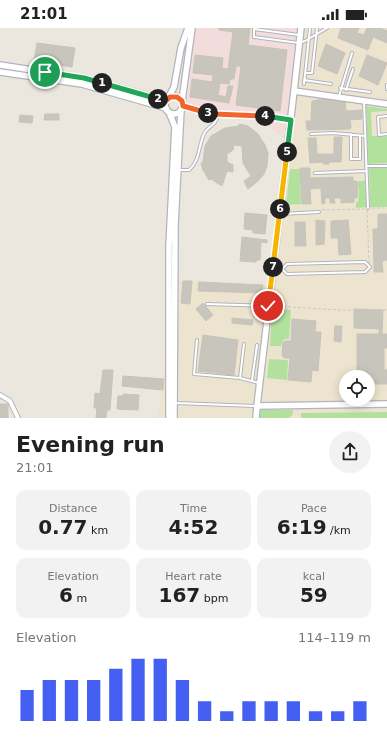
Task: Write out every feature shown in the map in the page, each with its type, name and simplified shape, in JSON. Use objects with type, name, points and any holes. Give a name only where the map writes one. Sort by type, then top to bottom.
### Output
[{"type":"street","points":[[169,418],[168,252],[188,28]]},
{"type":"street","points":[[174,418],[175,170],[174,128],[168,110],[168,99],[174,86],[181,48],[188,40],[192,28]]},
{"type":"street","points":[[256,418],[301,28]]},
{"type":"street","points":[[0,65],[84,78],[168,99],[177,97],[182,106]]},
{"type":"street","points":[[0,72],[82,84],[175,113],[182,106]]},
{"type":"street","points":[[294,90],[387,104]]},
{"type":"street","points":[[0,395],[10,401],[18,418]]},
{"type":"street","points":[[257,406],[387,404]]},
{"type":"lane","points":[[304,84],[310,28]]},
{"type":"lane","points":[[305,73],[312,74],[317,28]]},
{"type":"lane","points":[[300,35],[254,29],[253,33],[254,37],[299,43],[309,39],[326,28]]},
{"type":"lane","points":[[338,97],[352,53]]},
{"type":"lane","points":[[346,90],[353,69]]},
{"type":"lane","points":[[304,80],[331,84]]},
{"type":"lane","points":[[340,88],[370,92]]},
{"type":"lane","points":[[364,101],[367,208]]},
{"type":"lane","points":[[182,106],[218,114],[262,115],[291,120]]},
{"type":"lane","points":[[175,170],[189,170],[194,166],[203,135],[207,129],[215,124],[218,114]]},
{"type":"lane","points":[[387,116],[378,117],[379,135],[387,134]]},
{"type":"lane","points":[[311,134],[351,134],[365,136]]},
{"type":"lane","points":[[351,134],[351,159],[360,159],[360,136]]},
{"type":"lane","points":[[366,166],[387,166]]},
{"type":"lane","points":[[315,173],[367,171]]},
{"type":"lane","points":[[279,214],[319,211]]},
{"type":"lane","points":[[273,269],[282,269],[287,264],[365,262],[370,267],[365,272],[287,274],[282,269]]},
{"type":"lane","points":[[207,304],[268,306]]},
{"type":"lane","points":[[197,340],[194,374],[240,378],[252,380],[260,384]]},
{"type":"lane","points":[[240,378],[244,344]]},
{"type":"lane","points":[[252,380],[257,345]]},
{"type":"lane","points":[[175,403],[257,406]]},
{"type":"path","points":[[367,208],[370,267]]},
{"type":"path","points":[[319,211],[387,208]]},
{"type":"path","points":[[268,306],[339,310],[387,310]]},
{"type":"shaded area","points":[[193,28],[297,28],[285,139],[262,122],[215,117],[187,109]]},
{"type":"shaded area","points":[[305,28],[387,28],[387,418],[158,418],[175,280],[275,285]]},
{"type":"green space","points":[[366,106],[387,109],[387,111],[371,112],[372,136],[387,136],[387,163],[368,164]]},
{"type":"green space","points":[[387,167],[387,207],[370,207],[369,168]]},
{"type":"green space","points":[[290,169],[300,169],[301,204],[286,205]]},
{"type":"green space","points":[[357,181],[365,181],[367,207],[356,208],[359,189]]},
{"type":"green space","points":[[272,308],[291,310],[289,339],[284,339],[281,346],[270,346]]},
{"type":"green space","points":[[269,359],[288,360],[287,380],[267,378]]},
{"type":"green space","points":[[260,410],[293,410],[293,414],[289,418],[260,418]]},
{"type":"green space","points":[[387,412],[387,418],[301,418],[301,413]]},
{"type":"building","points":[[219,28],[250,28],[248,45],[287,50],[280,111],[236,105],[241,66],[236,66],[234,79],[230,79],[229,84],[220,83],[218,95],[226,97],[228,86],[233,86],[229,103],[190,97],[192,79],[212,82],[213,75],[193,73],[195,55],[223,58],[222,68],[228,69],[233,32],[219,30]]},
{"type":"building","points":[[341,28],[359,28],[357,33],[364,35],[367,28],[380,28],[387,31],[387,43],[373,37],[368,50],[338,38]]},
{"type":"building","points":[[37,43],[75,48],[72,67],[34,61]]},
{"type":"building","points":[[326,44],[345,53],[337,74],[318,66]]},
{"type":"building","points":[[367,55],[387,63],[378,85],[359,76]]},
{"type":"building","points":[[323,99],[345,102],[346,111],[362,110],[362,119],[350,120],[351,128],[349,129],[307,130],[306,121],[311,121],[312,101]]},
{"type":"building","points":[[45,114],[59,114],[59,120],[44,120]]},
{"type":"building","points":[[20,115],[33,116],[32,123],[19,122]]},
{"type":"building","points":[[239,124],[248,126],[258,134],[268,153],[267,166],[264,174],[248,189],[244,181],[251,176],[243,163],[242,146],[234,145],[233,150],[227,154],[227,162],[233,165],[233,172],[227,171],[222,186],[211,179],[209,180],[201,163],[203,162],[205,146],[211,136],[225,128],[239,126]]},
{"type":"building","points":[[334,137],[342,137],[341,162],[329,162],[329,164],[323,164],[323,162],[310,163],[308,138],[316,138],[317,154],[334,154]]},
{"type":"building","points":[[300,168],[310,168],[310,178],[353,177],[353,181],[356,181],[358,185],[357,198],[354,198],[354,202],[341,203],[341,198],[334,198],[335,203],[330,203],[330,198],[325,198],[325,203],[322,204],[321,188],[310,189],[311,204],[302,204]]},
{"type":"building","points":[[245,213],[267,215],[265,234],[253,233],[253,230],[244,229]]},
{"type":"building","points":[[378,214],[387,214],[387,260],[382,261],[383,272],[374,272],[373,229],[378,229]]},
{"type":"building","points":[[316,220],[325,221],[324,244],[316,245]]},
{"type":"building","points":[[348,220],[351,254],[339,255],[338,238],[331,238],[331,221]]},
{"type":"building","points":[[295,222],[305,222],[306,246],[295,246]]},
{"type":"building","points":[[242,237],[267,240],[267,243],[261,242],[260,260],[257,260],[256,262],[240,261]]},
{"type":"building","points":[[183,281],[192,281],[190,304],[181,303]]},
{"type":"building","points":[[199,282],[263,285],[262,293],[198,291]]},
{"type":"building","points":[[203,303],[213,315],[206,321],[196,309]]},
{"type":"building","points":[[354,309],[383,310],[382,334],[387,334],[387,348],[384,348],[384,370],[387,370],[387,384],[375,384],[375,370],[357,370],[357,334],[379,334],[379,329],[354,328]]},
{"type":"building","points":[[232,318],[253,320],[252,325],[232,323]]},
{"type":"building","points":[[292,319],[316,321],[315,332],[321,332],[318,371],[312,370],[311,382],[288,380],[290,358],[284,358],[282,355],[283,343],[285,341],[291,341]]},
{"type":"building","points":[[335,326],[342,326],[341,342],[334,341]]},
{"type":"building","points":[[203,335],[238,340],[234,375],[198,371]]},
{"type":"building","points":[[103,370],[113,370],[110,410],[107,410],[106,418],[96,418],[97,408],[94,408],[95,393],[100,394]]},
{"type":"building","points":[[123,376],[164,379],[163,390],[122,386]]},
{"type":"building","points":[[123,394],[139,395],[138,410],[117,409],[118,396],[123,396]]},
{"type":"building","points":[[0,404],[8,404],[8,418],[0,418]]},
{"type":"route","points":[[45,72],[84,78],[159,99],[167,100],[170,97],[175,96],[182,101],[183,106],[214,114],[262,115],[291,120],[268,306]]}]
